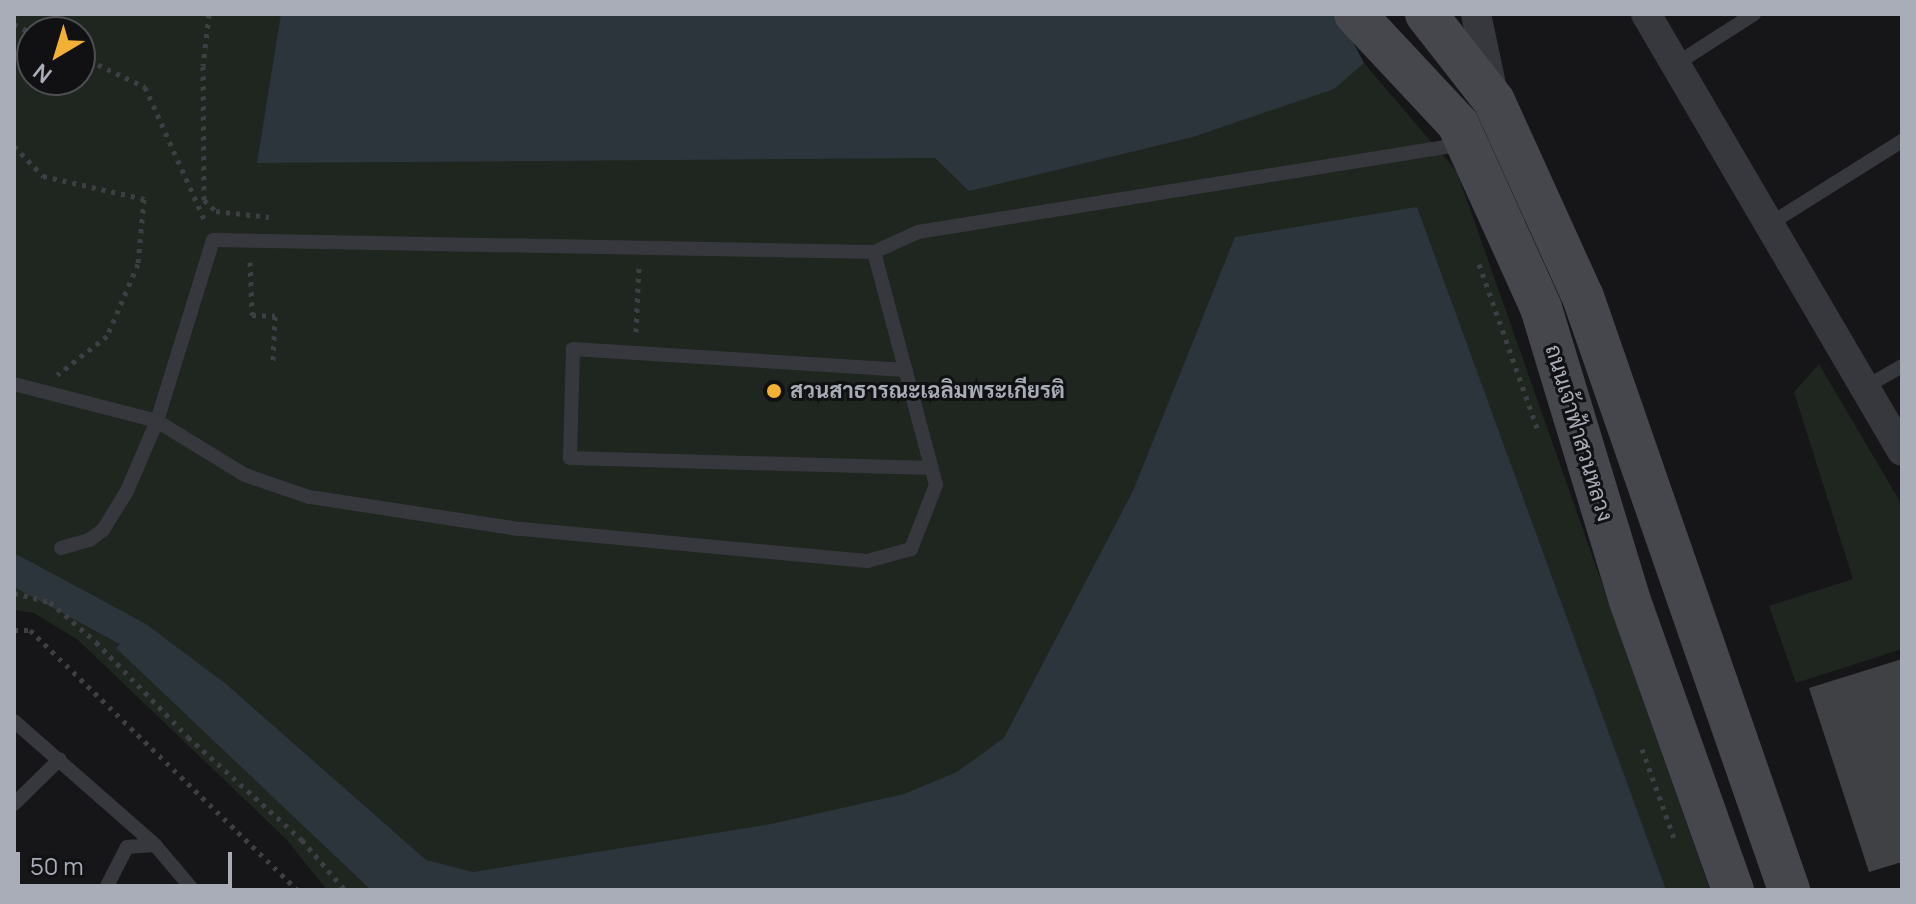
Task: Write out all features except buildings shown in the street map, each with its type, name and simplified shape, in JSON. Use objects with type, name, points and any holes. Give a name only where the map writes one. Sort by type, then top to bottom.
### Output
[{"type":"main road","name":"ถนนเจ้าฟ้าสวนหลวง","points":[[1355,14],[1458,124],[1541,308],[1630,601],[1733,890]]},
{"type":"main road","name":"ถนนเจ้าฟ้าสวนหลวง","points":[[1426,14],[1494,101],[1583,297],[1789,890]]},
{"type":"main road","points":[[1630,601],[1683,586]]},
{"type":"street","points":[[1476,14],[1494,101]]},
{"type":"street","points":[[1646,14],[1902,451]]},
{"type":"lane","points":[[1676,64],[1754,14]]},
{"type":"lane","points":[[1768,225],[1902,141]]},
{"type":"lane","points":[[61,548],[89,540],[103,530],[127,491],[157,421],[213,240],[874,252],[918,232],[1467,144]]},
{"type":"lane","points":[[14,384],[157,421],[245,475],[309,497],[519,529],[867,561],[911,549],[936,485],[874,252]]},
{"type":"lane","points":[[906,370],[573,349],[570,458],[932,468]]},
{"type":"lane","points":[[1864,388],[1902,366]]},
{"type":"lane","points":[[14,721],[155,845],[193,890]]},
{"type":"lane","points":[[14,804],[60,759]]},
{"type":"lane","points":[[105,890],[127,847],[155,845]]},
{"type":"path","points":[[209,14],[203,66],[204,200],[216,211],[285,217]]},
{"type":"path","points":[[96,64],[145,87],[213,240]]},
{"type":"path","points":[[14,146],[43,176],[144,199],[138,264],[107,336],[57,372],[59,396]]},
{"type":"path","points":[[249,241],[252,315],[275,316],[273,362]]},
{"type":"path","points":[[636,332],[639,248]]},
{"type":"path","points":[[1474,251],[1539,432]]},
{"type":"path","points":[[14,593],[50,602],[96,642],[188,737],[302,840],[345,890]]},
{"type":"path","points":[[14,630],[30,630],[54,652],[297,890]]},
{"type":"path","points":[[1639,737],[1678,849]]},
{"type":"shaded area","name":"สวนสาธารณะเฉลิมพระเกียรติ","points":[[14,14],[1304,14],[1364,63],[1457,172],[1710,890],[327,890],[286,839],[78,640],[34,613],[14,610]]},
{"type":"shaded area","points":[[281,14],[1338,14],[1364,63],[1334,89],[1193,137],[969,191],[935,158],[257,163]]},
{"type":"shaded area","points":[[1417,207],[1666,890],[371,890],[116,648],[143,622],[226,684],[426,860],[473,872],[771,824],[904,794],[957,772],[1004,738],[1133,491],[1235,237]]},
{"type":"shaded area","points":[[1819,364],[1902,505],[1902,649],[1796,683],[1769,606],[1853,579],[1794,392]]},
{"type":"waterway","points":[[14,570],[131,633]]},
{"type":"place","name":"สวนสาธารณะเฉลิมพระเกียรติ","points":[[774,391]]}]
